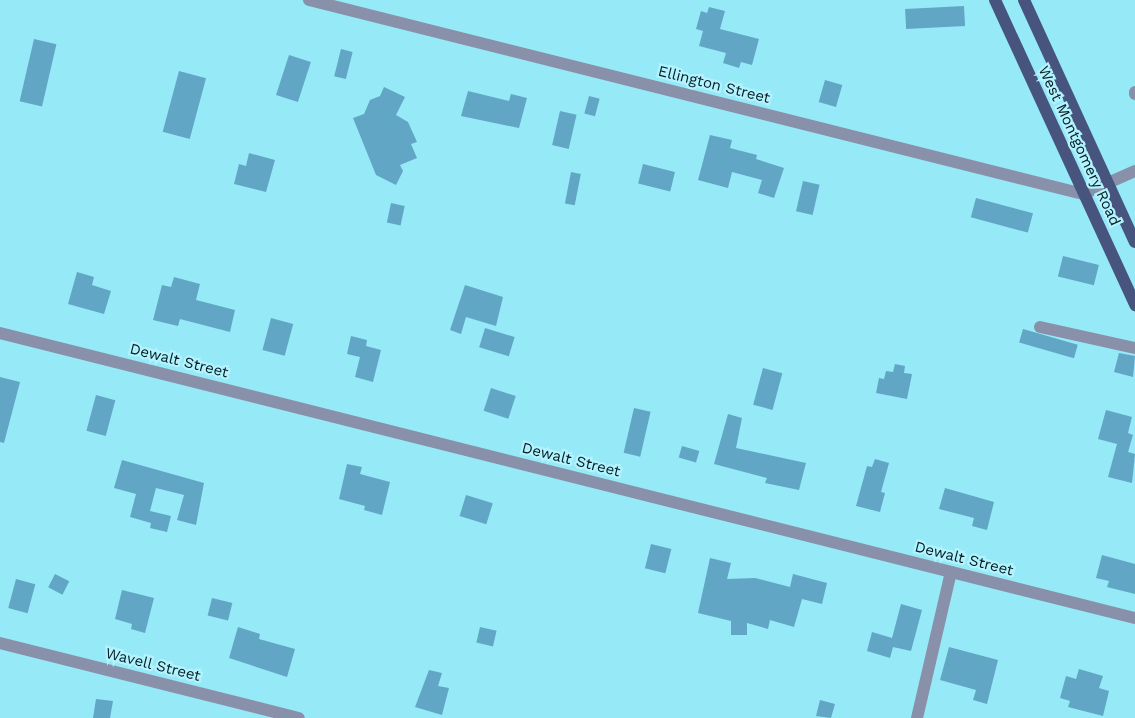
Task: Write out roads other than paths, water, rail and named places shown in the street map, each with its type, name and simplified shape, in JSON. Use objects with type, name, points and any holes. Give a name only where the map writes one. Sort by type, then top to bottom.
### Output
[{"type":"main road","name":"West Montgomery Road","points":[[995,0],[1083,194],[1134,300]]},
{"type":"main road","name":"West Montgomery Road","points":[[1024,0],[1135,242]]},
{"type":"street","name":"Ellington Street","points":[[310,0],[1083,194]]},
{"type":"street","points":[[1083,194],[1135,171]]},
{"type":"street","points":[[1040,327],[1135,348]]},
{"type":"street","name":"Dewalt Street","points":[[0,333],[1135,618]]},
{"type":"street","points":[[916,718],[951,572]]},
{"type":"street","name":"Wavell Street","points":[[0,643],[298,718]]}]
